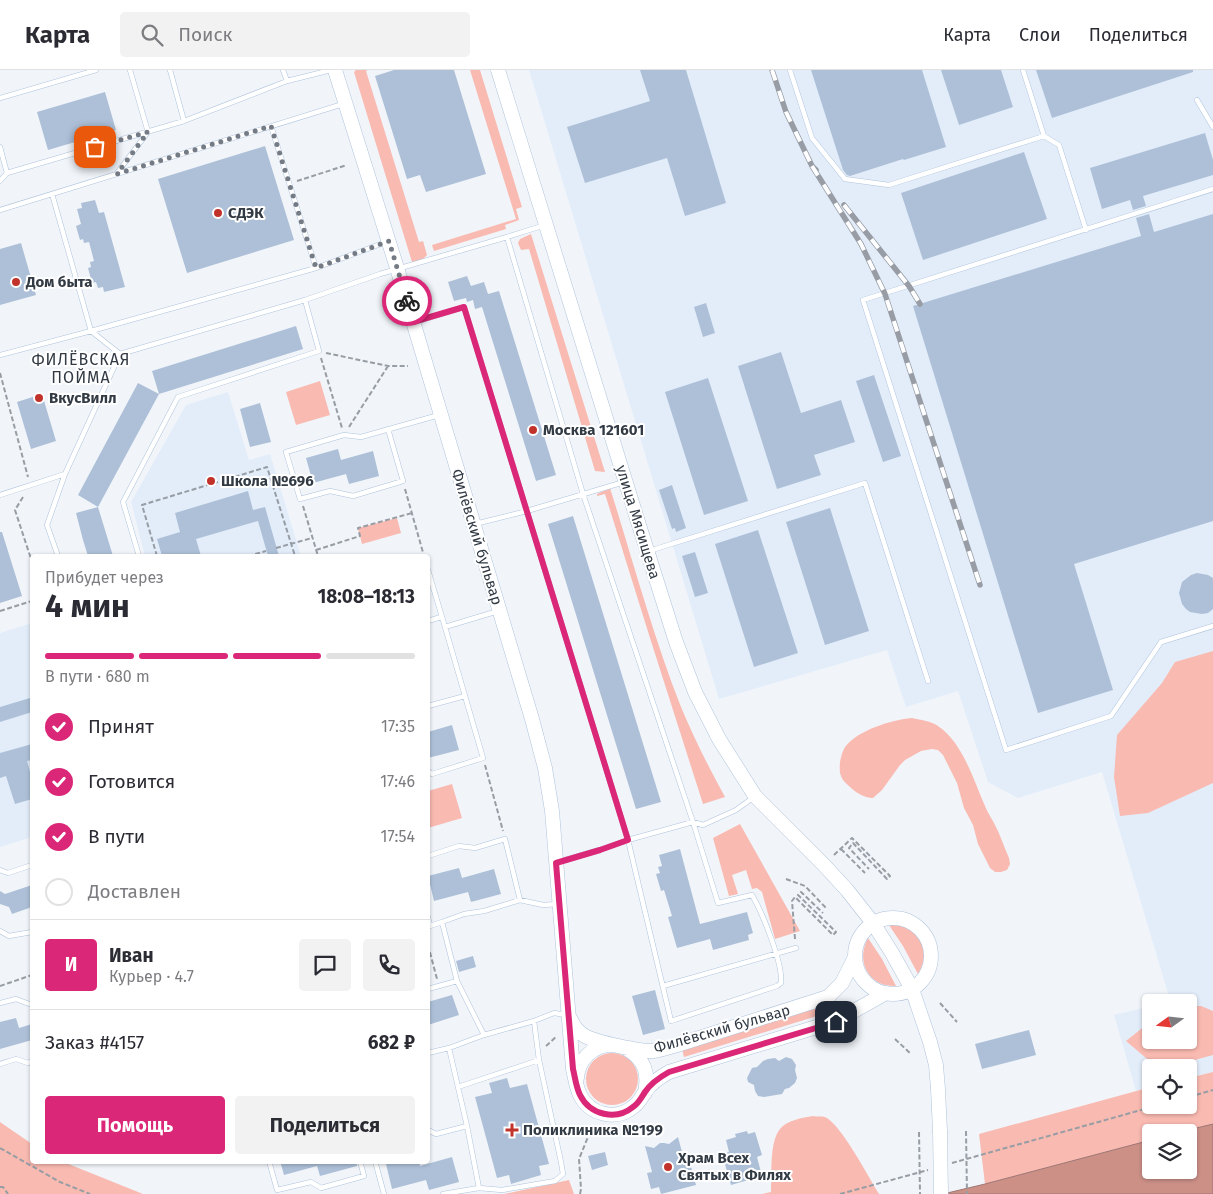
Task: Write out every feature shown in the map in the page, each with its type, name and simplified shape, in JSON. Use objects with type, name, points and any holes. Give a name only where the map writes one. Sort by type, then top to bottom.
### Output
[{"type":"street","name":"Филёвский бульвар","points":[[333,70],[389,241],[545,768],[552,811],[573,1069],[577,1084],[580,1094],[584,1102],[597,1112],[613,1115],[629,1111],[641,1100],[647,1082],[646,1071],[635,1053],[620,1046],[606,1045],[590,1052],[584,1059],[579,1067],[577,1084]]},
{"type":"street","name":"улица Мясищева","points":[[498,70],[647,552],[676,642],[695,692],[719,739],[755,796],[841,884],[873,923],[912,989],[936,1065],[941,1194]]},
{"type":"street","points":[[855,957],[863,980],[877,990],[886,993],[895,994],[912,989],[925,977],[932,958],[926,936],[918,926],[909,920],[896,917],[877,920],[873,923]]},
{"type":"street","name":"Филёвский бульвар","points":[[568,1015],[576,1029],[585,1036],[620,1046],[640,1050],[655,1050],[677,1045],[828,997],[842,983],[855,957],[855,951],[862,933],[873,923]]},
{"type":"street","name":"Филёвский бульвар","points":[[644,1092],[658,1078],[669,1072],[836,1022],[886,993]]},
{"type":"lane","points":[[0,98],[96,70]]},
{"type":"lane","points":[[130,70],[148,132]]},
{"type":"lane","points":[[170,70],[184,122]]},
{"type":"lane","points":[[283,70],[287,81]]},
{"type":"lane","points":[[0,181],[7,173],[184,122],[287,81],[333,70]]},
{"type":"lane","points":[[790,70],[812,138],[844,180],[889,185],[1044,136]]},
{"type":"lane","points":[[1023,70],[1044,136],[1059,144],[1086,230]]},
{"type":"lane","points":[[1197,100],[1213,128]]},
{"type":"lane","points":[[0,210],[345,103]]},
{"type":"lane","points":[[271,126],[316,268]]},
{"type":"lane","points":[[117,174],[148,132]]},
{"type":"lane","points":[[0,147],[7,173]]},
{"type":"lane","points":[[1213,189],[864,300],[1006,750],[1111,716],[1161,642],[1213,626]]},
{"type":"lane","points":[[52,194],[91,331],[120,354]]},
{"type":"lane","points":[[57,554],[47,525],[65,474],[120,354],[305,300],[397,268],[546,224]]},
{"type":"lane","points":[[413,322],[464,307],[628,840],[671,1021],[777,986],[781,983],[782,978],[776,954],[760,908],[752,895],[718,903],[693,822],[583,494],[507,237]]},
{"type":"lane","points":[[0,355],[316,268],[389,241]]},
{"type":"lane","points":[[138,554],[123,502],[178,397],[319,351],[305,300]]},
{"type":"lane","points":[[388,429],[403,482],[353,496],[330,491],[300,499],[286,452],[344,435],[361,438],[388,429],[441,415]]},
{"type":"lane","points":[[0,495],[65,474]]},
{"type":"lane","points":[[473,524],[526,511],[625,481]]},
{"type":"lane","points":[[647,552],[865,483],[928,681]]},
{"type":"lane","points":[[430,577],[483,758],[432,774],[430,772]]},
{"type":"lane","points":[[445,627],[499,611]]},
{"type":"lane","points":[[430,620],[441,617]]},
{"type":"lane","points":[[430,705],[465,696]]},
{"type":"lane","points":[[556,863],[693,822],[703,825],[736,810],[755,796]]},
{"type":"lane","points":[[430,855],[459,846],[475,848],[505,839],[520,900]]},
{"type":"lane","points":[[0,870],[8,873],[30,866]]},
{"type":"lane","points":[[430,926],[464,914],[484,911],[520,900],[543,904],[560,904]]},
{"type":"lane","points":[[442,922],[457,981],[484,1034]]},
{"type":"lane","points":[[0,931],[9,936],[30,932]]},
{"type":"lane","points":[[663,986],[796,948]]},
{"type":"lane","points":[[430,988],[457,981]]},
{"type":"lane","points":[[0,1003],[16,999],[30,1004]]},
{"type":"lane","points":[[430,1053],[449,1048],[484,1034],[534,1021],[554,1013],[568,1015]]},
{"type":"lane","points":[[443,1194],[479,1188],[502,1190],[555,1181],[563,1174],[538,1058],[534,1021]]},
{"type":"lane","points":[[449,1048],[479,1188]]},
{"type":"lane","points":[[458,1087],[538,1058]]},
{"type":"lane","points":[[0,1064],[16,1059],[30,1062]]},
{"type":"lane","points":[[430,1131],[436,1134],[467,1126]]},
{"type":"lane","points":[[270,1164],[277,1190],[311,1182],[321,1188],[364,1176],[361,1164]]},
{"type":"lane","points":[[376,1164],[384,1194]]},
{"type":"path","points":[[290,184],[347,166]]},
{"type":"path","points":[[344,435],[319,351],[388,366],[408,366]]},
{"type":"path","points":[[344,435],[388,366]]},
{"type":"path","points":[[0,373],[31,485],[15,510],[30,556]]},
{"type":"path","points":[[156,554],[142,505],[267,468],[294,554]]},
{"type":"path","points":[[403,482],[423,554]]},
{"type":"path","points":[[300,499],[317,554]]},
{"type":"path","points":[[316,550],[360,536],[358,528],[412,513]]},
{"type":"path","points":[[276,548],[312,538]]},
{"type":"path","points":[[255,554],[266,551]]},
{"type":"path","points":[[0,611],[30,602]]},
{"type":"path","points":[[483,758],[505,839]]},
{"type":"path","points":[[834,855],[852,838],[890,876],[887,879],[853,844],[849,848],[869,869]]},
{"type":"path","points":[[841,848],[865,872]]},
{"type":"path","points":[[786,879],[805,886],[827,909]]},
{"type":"path","points":[[796,948],[792,901],[795,897],[833,935],[836,932],[798,895],[801,892],[823,913]]},
{"type":"path","points":[[430,952],[439,986]]},
{"type":"path","points":[[0,986],[30,976]]},
{"type":"path","points":[[940,1003],[957,1022]]},
{"type":"path","points":[[538,1058],[558,1035]]},
{"type":"path","points":[[895,1039],[910,1053]]},
{"type":"path","points":[[1197,1094],[1213,1090]]},
{"type":"path","points":[[950,1164],[1142,1110]]},
{"type":"path","points":[[580,1194],[579,1159],[592,1126]]},
{"type":"path","points":[[966,1131],[967,1194]]},
{"type":"path","points":[[919,1132],[920,1194]]},
{"type":"path","points":[[0,1148],[60,1182],[90,1194]]},
{"type":"path","points":[[840,1194],[932,1169]]},
{"type":"path","points":[[0,1187],[4,1187],[8,1194]]},
{"type":"shaded area","points":[[356,70],[368,70],[366,71],[419,242],[423,241],[427,255],[422,260],[412,262],[354,72]]},
{"type":"shaded area","points":[[470,70],[480,70],[522,207],[516,209],[519,220],[505,225],[506,229],[434,251],[432,245],[516,219]]},
{"type":"shaded area","points":[[529,70],[1213,70],[1213,1072],[1197,1076],[1197,1059],[1142,1059],[1142,1089],[1136,1091],[1114,1015],[1142,1008],[1142,1049],[1198,1049],[1198,994],[1168,994],[1102,772],[1018,798],[988,782],[958,691],[906,707],[887,650],[719,699]]},
{"type":"shaded area","points":[[531,234],[605,472],[595,471],[529,249],[521,250],[518,243],[520,239]]},
{"type":"shaded area","points":[[320,381],[330,415],[296,425],[286,392]]},
{"type":"shaded area","name":"Школа №696","points":[[228,392],[249,460],[270,454],[300,554],[144,554],[131,502],[186,405]]},
{"type":"shaded area","points":[[610,488],[652,626],[681,707],[707,764],[725,797],[703,804],[605,494],[597,496],[597,494]]},
{"type":"shaded area","points":[[397,518],[401,533],[362,544],[358,528]]},
{"type":"shaded area","points":[[30,624],[30,838],[0,847],[0,633]]},
{"type":"shaded area","points":[[1213,651],[1213,783],[1148,813],[1120,816],[1114,777],[1117,735],[1162,683],[1175,662]]},
{"type":"shaded area","points":[[912,718],[938,726],[947,733],[961,752],[1009,858],[1010,864],[1007,870],[995,872],[990,868],[964,808],[957,783],[943,755],[938,750],[921,751],[905,760],[882,790],[873,798],[866,797],[857,792],[842,778],[840,762],[842,753],[851,741],[876,727]]},
{"type":"shaded area","points":[[452,784],[462,818],[430,827],[430,790]]},
{"type":"shaded area","points":[[740,824],[800,931],[775,939],[762,892],[757,888],[752,889],[746,870],[732,875],[738,894],[729,896],[713,838]]},
{"type":"shaded area","points":[[896,924],[912,932],[922,943],[924,957],[918,974],[889,925]]},
{"type":"shaded area","points":[[868,938],[882,959],[896,986],[878,982],[867,971],[863,956]]},
{"type":"shaded area","points":[[828,1004],[830,1012],[684,1057],[682,1049]]},
{"type":"shaded area","points":[[1198,1006],[1213,1011],[1213,1055],[1197,1059],[1147,1059],[1126,1041],[1142,1028],[1142,1049],[1198,1049]]},
{"type":"shaded area","points":[[612,1053],[622,1055],[630,1061],[636,1069],[638,1079],[636,1089],[630,1097],[622,1103],[612,1105],[602,1103],[594,1097],[588,1089],[586,1079],[588,1069],[594,1061],[602,1055]]},
{"type":"shaded area","points":[[1213,1072],[1213,1124],[1197,1128],[1197,1124],[1142,1124],[1142,1142],[985,1184],[979,1134],[1142,1089],[1142,1114],[1197,1114],[1197,1076]]},
{"type":"shaded area","points":[[813,1116],[825,1117],[839,1130],[879,1194],[762,1194],[771,1192],[771,1168],[776,1135],[783,1126],[791,1121]]},
{"type":"shaded area","points":[[0,1122],[30,1143],[30,1164],[68,1164],[143,1194],[0,1194]]},
{"type":"shaded area","points":[[1213,1124],[1213,1194],[943,1194],[1142,1142],[1142,1179],[1197,1179],[1197,1128]]},
{"type":"shaded area","points":[[569,1180],[574,1194],[504,1194]]},
{"type":"building","points":[[394,70],[454,70],[486,174],[426,192],[420,175],[407,179],[375,76]]},
{"type":"building","points":[[640,70],[686,70],[726,203],[685,216],[667,158],[585,183],[567,127],[650,101]]},
{"type":"building","points":[[811,70],[922,70],[946,147],[850,176],[847,175],[843,170]]},
{"type":"building","points":[[941,70],[1001,70],[1013,107],[959,125]]},
{"type":"building","points":[[1036,70],[1193,70],[1193,72],[1052,118]]},
{"type":"building","points":[[105,92],[116,130],[48,150],[37,112]]},
{"type":"building","points":[[1205,133],[1213,160],[1213,175],[1143,196],[1146,206],[1133,210],[1130,200],[1102,209],[1090,168]]},
{"type":"building","points":[[265,146],[294,240],[187,273],[158,179]]},
{"type":"building","points":[[1024,152],[1047,219],[923,260],[901,193]]},
{"type":"building","points":[[95,200],[99,213],[104,212],[125,287],[104,292],[103,287],[98,288],[96,282],[92,283],[88,268],[91,267],[90,262],[94,261],[89,242],[84,243],[83,239],[80,240],[76,226],[81,224],[77,209],[82,208],[81,203]]},
{"type":"building","points":[[1149,214],[1154,232],[1213,214],[1213,521],[1074,564],[1113,690],[1038,713],[913,306],[1141,236],[1136,218]]},
{"type":"building","name":"Дом быта","points":[[21,243],[36,295],[0,305],[0,249]]},
{"type":"building","points":[[467,276],[471,286],[484,282],[488,294],[499,291],[556,475],[536,481],[482,307],[475,309],[473,300],[467,302],[466,298],[454,301],[448,282]]},
{"type":"building","points":[[706,303],[715,333],[703,337],[694,307]]},
{"type":"building","points":[[296,326],[303,349],[159,394],[152,371]]},
{"type":"building","points":[[781,352],[801,413],[841,400],[855,442],[814,455],[821,475],[777,489],[738,366]]},
{"type":"building","points":[[874,375],[901,456],[883,462],[856,381]]},
{"type":"building","points":[[708,378],[748,501],[704,515],[665,392]]},
{"type":"building","points":[[138,383],[159,394],[98,507],[78,495]]},
{"type":"building","points":[[42,394],[56,441],[31,449],[17,402]]},
{"type":"building","points":[[260,403],[271,442],[250,447],[240,409]]},
{"type":"building","points":[[338,449],[341,460],[373,451],[379,476],[349,484],[346,474],[313,483],[306,458]]},
{"type":"building","points":[[672,485],[686,528],[676,532],[675,528],[672,529],[659,490]]},
{"type":"building","points":[[248,491],[253,510],[265,507],[278,554],[267,554],[258,521],[196,539],[200,554],[161,554],[157,539],[180,532],[175,513]]},
{"type":"building","points":[[98,507],[112,554],[87,554],[76,513]]},
{"type":"building","points":[[830,508],[869,631],[825,645],[786,522]]},
{"type":"building","points":[[573,516],[661,802],[636,809],[548,524]]},
{"type":"building","points":[[758,530],[798,653],[754,667],[715,544]]},
{"type":"building","points":[[0,532],[2,532],[22,596],[0,603]]},
{"type":"building","points":[[695,552],[708,593],[695,597],[682,556]]},
{"type":"building","points":[[1197,573],[1213,578],[1213,609],[1208,613],[1190,612],[1182,604],[1179,593],[1182,582]]},
{"type":"building","points":[[30,698],[30,713],[0,722],[0,707]]},
{"type":"building","points":[[452,725],[459,750],[430,757],[430,731]]},
{"type":"building","points":[[30,745],[30,760],[27,761],[30,772],[30,800],[15,804],[6,776],[0,778],[0,753]]},
{"type":"building","points":[[680,849],[700,924],[747,912],[753,933],[748,935],[749,940],[713,950],[710,939],[677,948],[668,917],[672,916],[664,890],[661,891],[656,874],[660,873],[658,867],[662,866],[659,855]]},
{"type":"building","points":[[459,868],[462,878],[494,869],[501,894],[471,902],[468,892],[434,901],[430,875]]},
{"type":"building","points":[[30,886],[30,908],[12,914],[9,907],[0,904],[0,891],[5,894]]},
{"type":"building","points":[[473,956],[476,967],[459,972],[456,961]]},
{"type":"building","points":[[655,990],[665,1029],[643,1035],[632,996]]},
{"type":"building","points":[[452,995],[459,1015],[430,1024],[430,1001]]},
{"type":"building","points":[[16,1018],[19,1028],[30,1025],[30,1041],[0,1049],[0,1022]]},
{"type":"building","points":[[1029,1030],[1036,1055],[982,1069],[975,1044]]},
{"type":"building","points":[[786,1057],[792,1059],[796,1065],[797,1078],[795,1083],[785,1089],[782,1094],[758,1096],[754,1085],[748,1082],[747,1078],[752,1068],[757,1067],[768,1059],[775,1058],[779,1061]]},
{"type":"building","name":"Поликлиника №199","points":[[507,1078],[510,1088],[527,1084],[549,1164],[539,1166],[541,1175],[511,1184],[509,1175],[497,1178],[475,1097],[492,1093],[489,1083]]},
{"type":"building","points":[[747,1131],[748,1134],[755,1132],[762,1155],[757,1157],[762,1176],[731,1185],[722,1154],[729,1152],[726,1140],[736,1137],[735,1134]]},
{"type":"building","name":"Храм Всех Святых в Филях","points":[[678,1137],[686,1167],[691,1166],[696,1185],[661,1194],[659,1187],[651,1189],[647,1173],[652,1172],[645,1146],[654,1148],[660,1143],[669,1144]]},
{"type":"building","points":[[605,1152],[608,1165],[592,1170],[588,1156]]},
{"type":"building","points":[[452,1157],[459,1182],[429,1190],[426,1180],[392,1189],[386,1164],[420,1164],[420,1166]]},
{"type":"building","points":[[281,1164],[357,1164],[357,1166],[320,1176],[317,1166],[284,1175]]},
{"type":"railway","points":[[772,70],[786,112],[812,166],[816,170]]},
{"type":"railway","points":[[812,166],[861,244],[885,294],[980,585]]},
{"type":"railway","points":[[844,205],[909,286],[920,304]]},
{"type":"way so far","points":[[95,147],[148,132],[117,174],[271,126],[316,268],[389,241],[407,301]]},
{"type":"place","name":"СДЭК","points":[[218,213]]},
{"type":"place","name":"Дом быта","points":[[16,282]]},
{"type":"place","name":"ВкусВилл","points":[[39,398]]},
{"type":"place","name":"Москва 121601","points":[[533,430]]},
{"type":"place","name":"Школа №696","points":[[211,481]]},
{"type":"place","name":"Поликлиника №199","points":[[512,1130]]},
{"type":"place","name":"Храм Всех Святых в Филях","points":[[668,1167]]},
{"type":"district","name":"ФИЛЁВСКАЯ ПОЙМА","points":[[81,368]]},
{"type":"route","points":[[407,301],[413,322],[464,307],[628,840],[556,863],[573,1069],[584,1102],[597,1112],[613,1115],[621,1114],[635,1106],[641,1100],[644,1092],[658,1078],[669,1072],[836,1022]]}]
